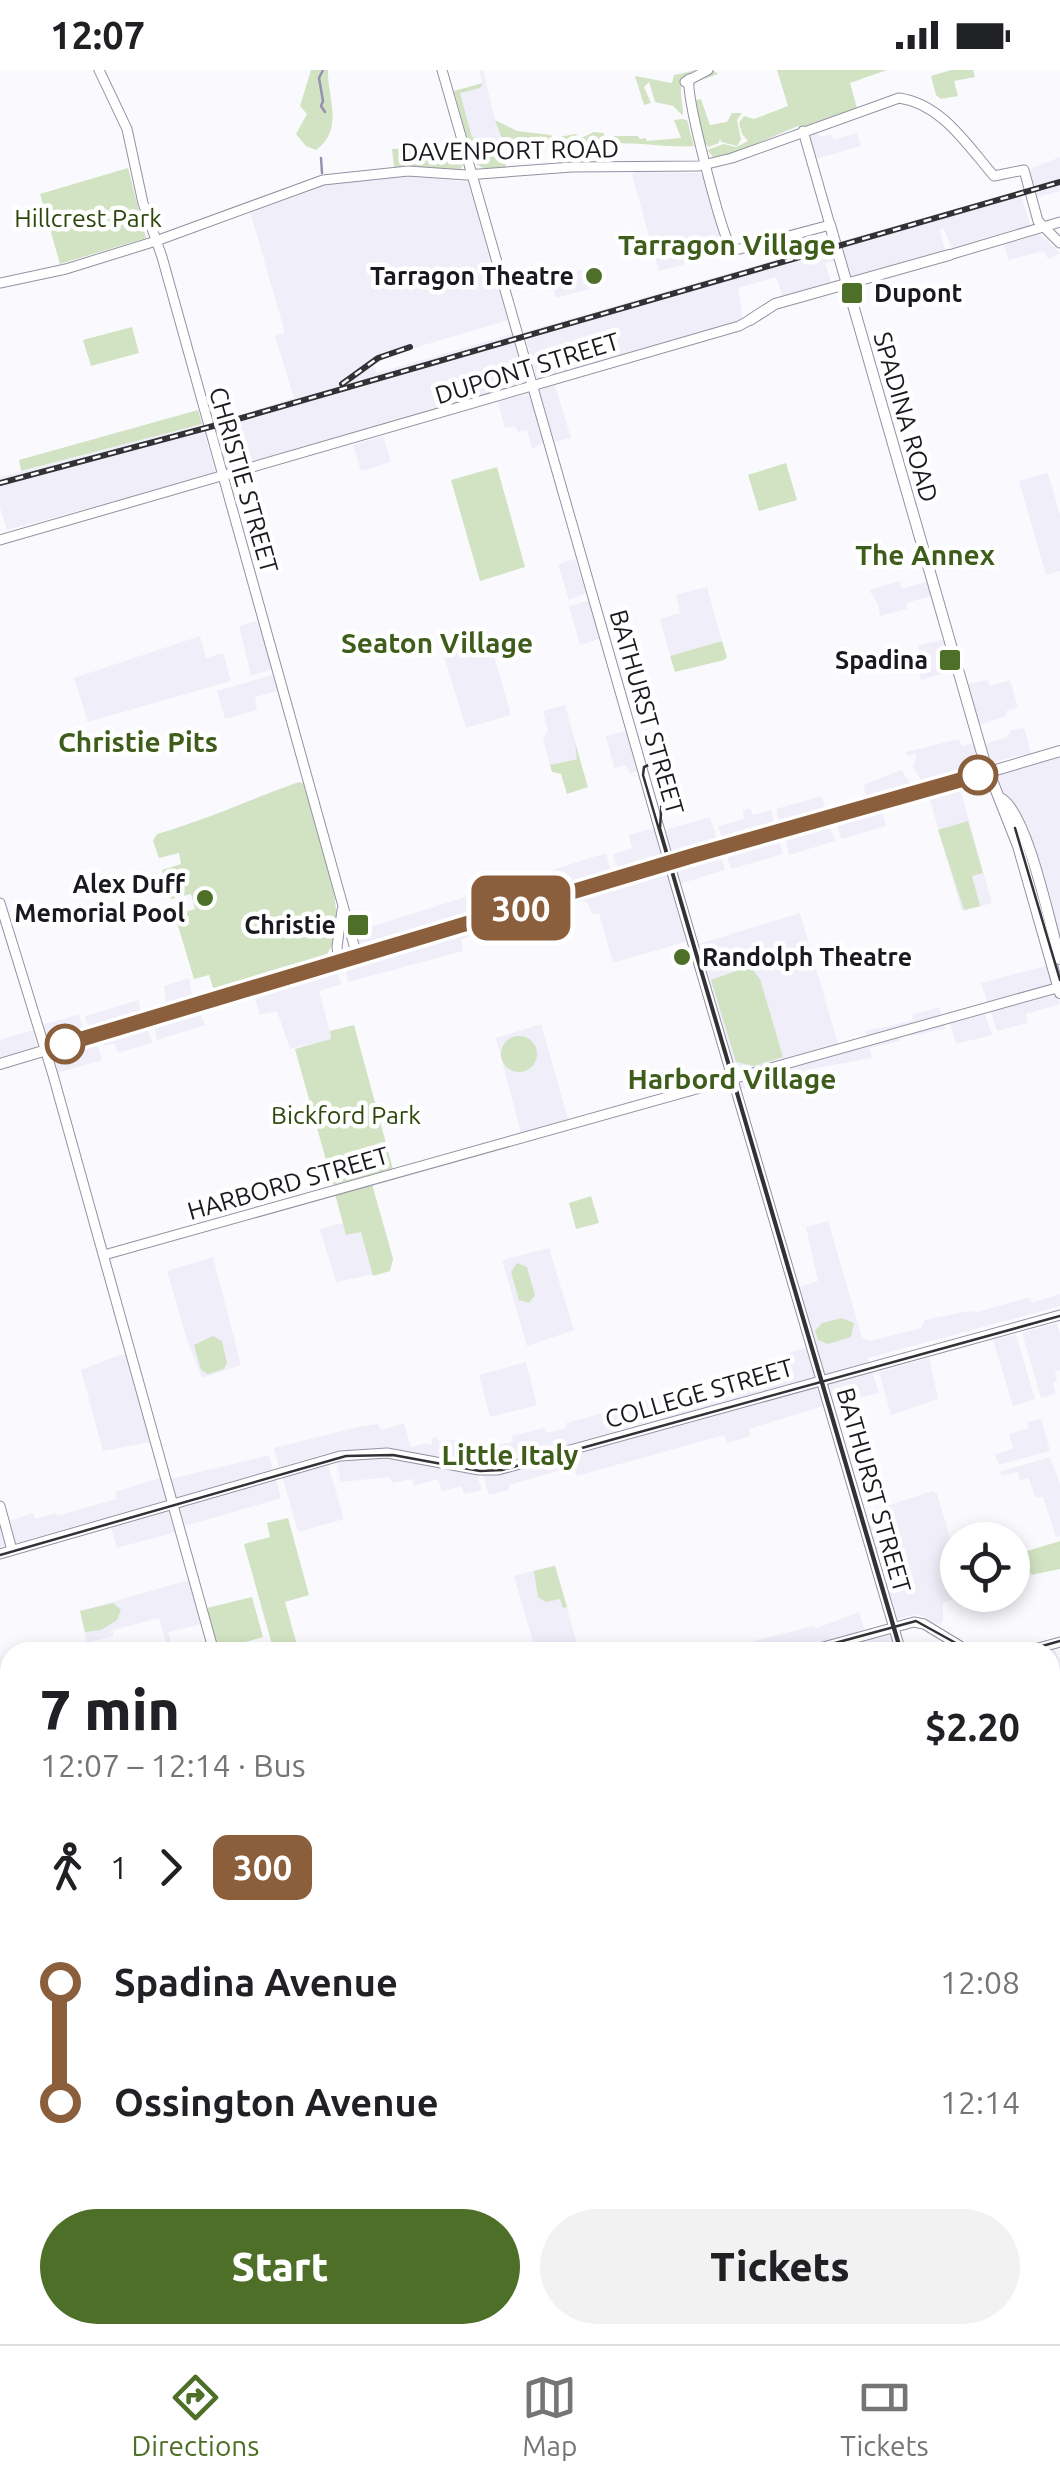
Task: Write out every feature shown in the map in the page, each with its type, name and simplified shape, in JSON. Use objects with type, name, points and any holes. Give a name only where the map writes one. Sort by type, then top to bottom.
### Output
[{"type":"main road","name":"CHRISTIE STREET","points":[[99,70],[126,128],[143,202],[357,956]]},
{"type":"main road","name":"BATHURST STREET","points":[[442,70],[669,864],[898,1642]]},
{"type":"main road","points":[[708,70],[688,79],[683,85],[683,96],[732,251],[830,225]]},
{"type":"main road","points":[[688,79],[688,96],[705,165]]},
{"type":"main road","name":"DAVENPORT ROAD","points":[[0,283],[66,269],[156,241],[323,180],[408,172],[472,174],[572,167],[705,165],[890,99],[907,99],[942,118],[994,176],[1024,170],[1038,221],[1044,227]]},
{"type":"main road","name":"SPADINA ROAD","points":[[803,131],[989,772],[1013,819]]},
{"type":"main road","points":[[703,150],[710,158],[721,161]]},
{"type":"main road","name":"DUPONT STREET","points":[[0,540],[739,326],[775,304],[1060,222]]},
{"type":"main road","points":[[1044,227],[1060,242]]},
{"type":"main road","points":[[0,1064],[695,855],[1060,751]]},
{"type":"main road","points":[[1013,819],[1060,959]]},
{"type":"main road","points":[[1013,819],[1060,989]]},
{"type":"main road","points":[[0,903],[46,1050],[211,1642]]},
{"type":"main road","name":"CHRISTIE STREET","points":[[339,962],[342,904]]},
{"type":"main road","points":[[338,939],[346,942],[352,938]]},
{"type":"main road","name":"HARBORD STREET","points":[[104,1256],[1060,989]]},
{"type":"main road","name":"COLLEGE STREET","points":[[0,1554],[352,1454],[392,1454],[496,1470],[1060,1315]]},
{"type":"main road","points":[[0,1506],[12,1550]]},
{"type":"main road","points":[[842,1642],[920,1622],[953,1642]]},
{"type":"shaded area","points":[[480,71],[506,163],[478,157],[459,90],[482,83]]},
{"type":"shaded area","points":[[817,129],[820,137],[831,134],[834,140],[857,133],[861,146],[815,159],[807,134]]},
{"type":"shaded area","points":[[1060,157],[1060,191],[1037,197],[1030,176],[1032,168]]},
{"type":"shaded area","points":[[635,172],[703,176],[722,245],[691,253],[683,265],[659,271],[632,175]]},
{"type":"shaded area","points":[[406,176],[468,182],[508,320],[391,355],[374,365],[377,373],[512,334],[525,382],[226,469],[213,423],[294,398],[275,336],[285,333],[250,211],[325,185]]},
{"type":"shaded area","points":[[1020,191],[1030,225],[952,248],[943,228],[940,230],[945,251],[851,277],[841,241]]},
{"type":"shaded area","points":[[1040,234],[1060,253],[1048,259],[1044,251],[1008,260],[1004,244]]},
{"type":"shaded area","points":[[830,244],[835,261],[825,263],[831,282],[783,297],[776,277],[738,288],[743,317],[738,321],[537,380],[524,332]]},
{"type":"shaded area","points":[[599,264],[603,285],[556,298],[551,280]]},
{"type":"shaded area","points":[[555,385],[571,438],[554,442],[539,390]]},
{"type":"shaded area","points":[[529,393],[544,443],[532,449],[527,430],[505,428],[498,402]]},
{"type":"shaded area","points":[[202,424],[216,474],[7,530],[0,508],[0,477]]},
{"type":"shaded area","points":[[383,436],[391,462],[361,471],[353,445]]},
{"type":"shaded area","points":[[1048,473],[1060,515],[1060,571],[1046,575],[1019,481]]},
{"type":"shaded area","points":[[575,559],[586,593],[569,600],[558,564]]},
{"type":"shaded area","points":[[899,581],[902,589],[927,581],[931,596],[906,603],[907,609],[880,616],[869,590]]},
{"type":"shaded area","points":[[707,587],[722,641],[670,656],[660,619],[680,613],[676,595]]},
{"type":"shaded area","points":[[590,603],[599,639],[580,645],[569,606]]},
{"type":"shaded area","points":[[259,622],[272,669],[251,676],[239,626]]},
{"type":"shaded area","points":[[487,632],[511,715],[466,728],[441,646]]},
{"type":"shaded area","points":[[200,636],[206,658],[223,653],[231,681],[88,722],[74,678]]},
{"type":"shaded area","points":[[943,640],[952,671],[921,680],[919,673],[925,670],[918,645]]},
{"type":"shaded area","points":[[272,675],[278,691],[255,697],[257,710],[225,719],[217,691]]},
{"type":"shaded area","points":[[988,680],[990,686],[1010,680],[1018,708],[979,725],[967,684]]},
{"type":"shaded area","points":[[565,705],[580,758],[550,765],[543,739],[548,731],[543,711]]},
{"type":"shaded area","points":[[1024,728],[1031,753],[990,763],[985,744]]},
{"type":"shaded area","points":[[626,731],[637,771],[630,775],[626,765],[614,768],[606,736]]},
{"type":"shaded area","points":[[959,739],[962,746],[973,743],[980,768],[924,785],[912,766],[916,754],[908,756],[906,752]]},
{"type":"shaded area","points":[[1060,754],[1060,952],[1024,830],[993,774]]},
{"type":"shaded area","points":[[902,770],[912,787],[868,800],[863,785]]},
{"type":"shaded area","points":[[959,785],[992,903],[964,911],[929,796]]},
{"type":"shaded area","points":[[822,796],[826,812],[780,824],[776,809]]},
{"type":"shaded area","points":[[750,808],[753,815],[771,810],[775,827],[723,842],[718,826],[744,819],[743,810]]},
{"type":"shaded area","points":[[881,808],[886,826],[841,839],[836,820]]},
{"type":"shaded area","points":[[710,817],[718,843],[673,856],[665,830]]},
{"type":"shaded area","points":[[828,823],[835,841],[789,855],[784,835]]},
{"type":"shaded area","points":[[654,828],[662,860],[619,873],[613,854],[632,848],[629,835]]},
{"type":"shaded area","points":[[778,837],[783,854],[731,869],[726,852]]},
{"type":"shaded area","points":[[606,853],[615,886],[720,854],[725,870],[676,885],[692,940],[613,963],[599,913],[592,915],[588,903],[583,901],[545,912],[548,923],[537,927],[534,918],[495,930],[497,941],[482,945],[478,934],[461,939],[463,951],[348,982],[344,964],[361,959],[354,932]]},
{"type":"shaded area","points":[[800,913],[838,1044],[736,1072],[699,944]]},
{"type":"shaded area","points":[[1049,965],[1060,1004],[1026,1014],[1028,1023],[997,1031],[981,983]]},
{"type":"shaded area","points":[[335,968],[342,984],[319,991],[332,1039],[290,1049],[277,1011],[260,1015],[254,994]]},
{"type":"shaded area","points":[[189,978],[193,1001],[167,1009],[164,986]]},
{"type":"shaded area","points":[[139,1000],[141,1017],[90,1032],[85,1016]]},
{"type":"shaded area","points":[[939,1007],[945,1029],[870,1048],[872,1058],[740,1089],[738,1081],[868,1043],[865,1031],[913,1020],[912,1015]]},
{"type":"shaded area","points":[[199,1010],[205,1025],[157,1040],[154,1023]]},
{"type":"shaded area","points":[[79,1014],[84,1034],[47,1043],[42,1025]]},
{"type":"shaded area","points":[[985,1014],[992,1035],[956,1044],[950,1024]]},
{"type":"shaded area","points":[[541,1024],[568,1119],[521,1133],[496,1038]]},
{"type":"shaded area","points":[[147,1026],[152,1043],[118,1053],[114,1043],[104,1046],[103,1039]]},
{"type":"shaded area","points":[[33,1030],[37,1048],[0,1059],[0,1040]]},
{"type":"shaded area","points":[[96,1041],[102,1060],[57,1073],[53,1054]]},
{"type":"shaded area","points":[[828,1221],[862,1337],[870,1341],[921,1328],[925,1320],[977,1312],[1030,1297],[1032,1303],[1060,1294],[1060,1306],[868,1358],[879,1393],[749,1429],[750,1436],[727,1443],[724,1435],[577,1476],[573,1467],[509,1485],[509,1490],[489,1495],[475,1448],[513,1442],[512,1436],[544,1428],[546,1433],[566,1428],[566,1423],[702,1382],[707,1394],[729,1388],[777,1369],[786,1362],[785,1354],[805,1348],[817,1350],[799,1287],[818,1281],[806,1227]]},
{"type":"shaded area","points":[[340,1223],[346,1234],[384,1225],[393,1259],[390,1271],[336,1282],[320,1229]]},
{"type":"shaded area","points":[[549,1248],[574,1330],[527,1346],[502,1260]]},
{"type":"shaded area","points":[[213,1257],[241,1365],[202,1378],[167,1271]]},
{"type":"shaded area","points":[[1057,1323],[1060,1370],[1055,1372],[1057,1381],[1053,1383],[1056,1394],[1041,1398],[1022,1333]]},
{"type":"shaded area","points":[[1016,1335],[1035,1399],[1013,1406],[993,1340]]},
{"type":"shaded area","points":[[126,1355],[150,1442],[103,1451],[81,1370]]},
{"type":"shaded area","points":[[929,1358],[938,1399],[891,1415],[879,1372]]},
{"type":"shaded area","points":[[526,1362],[537,1405],[490,1417],[479,1375]]},
{"type":"shaded area","points":[[1041,1419],[1050,1451],[999,1465],[995,1455],[1013,1448],[1009,1434],[1029,1428],[1028,1422]]},
{"type":"shaded area","points":[[404,1423],[411,1447],[432,1445],[431,1438],[437,1437],[439,1441],[464,1439],[482,1490],[464,1494],[461,1486],[442,1491],[438,1479],[414,1486],[412,1479],[392,1483],[390,1477],[340,1482],[336,1451],[279,1467],[274,1448],[358,1427],[378,1424],[381,1430]]},
{"type":"shaded area","points":[[269,1455],[281,1498],[185,1526],[171,1479]]},
{"type":"shaded area","points":[[1050,1457],[1060,1484],[1060,1536],[1056,1537],[1043,1497],[1035,1497],[1029,1478],[1020,1480],[1018,1472],[1002,1476],[1000,1472]]},
{"type":"shaded area","points":[[328,1465],[344,1519],[298,1532],[283,1478]]},
{"type":"shaded area","points":[[160,1478],[166,1500],[0,1548],[0,1524],[33,1513],[35,1519],[56,1513],[57,1516],[116,1499],[115,1492]]},
{"type":"shaded area","points":[[932,1491],[937,1494],[945,1522],[940,1522],[943,1621],[939,1625],[918,1614],[896,1619],[866,1513]]},
{"type":"shaded area","points":[[168,1510],[175,1532],[117,1548],[111,1527]]},
{"type":"shaded area","points":[[555,1565],[576,1642],[533,1642],[514,1576]]},
{"type":"shaded area","points":[[189,1580],[202,1624],[168,1632],[170,1642],[166,1642],[159,1618],[113,1630],[113,1636],[87,1642],[80,1611]]},
{"type":"shaded area","points":[[859,1612],[868,1640],[890,1635],[892,1642],[749,1642],[817,1628]]},
{"type":"green space","points":[[311,70],[328,70],[332,112],[330,132],[316,150],[306,146],[296,134],[307,114],[300,106]]},
{"type":"green space","points":[[697,70],[684,78],[682,84],[683,116],[673,106],[655,102],[649,82],[644,87],[651,103],[644,105],[635,76],[672,83],[674,75]]},
{"type":"green space","points":[[777,70],[887,70],[850,83],[857,108],[713,157],[707,150],[724,144],[736,147],[748,141],[739,123],[744,116],[754,119],[788,106]]},
{"type":"green space","points":[[951,70],[973,70],[975,77],[954,81],[958,96],[941,99],[931,76]]},
{"type":"green space","points":[[714,71],[718,74],[692,83]]},
{"type":"green space","points":[[483,83],[480,88],[460,93],[472,137],[503,149],[506,167],[485,169],[474,163],[454,91]]},
{"type":"green space","points":[[692,83],[695,100],[701,99],[710,125],[727,122],[732,113],[742,113],[737,120],[741,139],[737,146],[721,142],[720,138],[719,143],[705,147],[689,89]]},
{"type":"green space","points":[[495,120],[517,131],[553,138],[576,134],[579,139],[594,132],[638,136],[647,141],[681,138],[674,120],[687,120],[694,146],[614,143],[588,148],[576,143],[536,148],[502,140]]},
{"type":"green space","points":[[458,145],[461,169],[394,167],[392,149]]},
{"type":"green space","name":"Hillcrest Park","points":[[128,168],[146,238],[60,264],[40,194]]},
{"type":"green space","points":[[132,327],[139,353],[91,366],[83,340]]},
{"type":"green space","points":[[198,410],[202,424],[21,471],[19,460]]},
{"type":"green space","points":[[786,463],[797,500],[759,511],[748,475]]},
{"type":"green space","points":[[497,467],[525,567],[480,581],[451,480]]},
{"type":"green space","points":[[722,641],[727,657],[724,660],[675,672],[670,656]]},
{"type":"green space","points":[[575,743],[588,787],[567,794],[561,774],[552,772],[550,765],[577,759]]},
{"type":"green space","points":[[303,783],[331,876],[336,926],[331,947],[313,966],[215,994],[209,975],[194,979],[175,915],[195,909],[191,894],[171,899],[168,889],[187,884],[187,879],[165,882],[162,870],[181,864],[179,853],[159,858],[153,841],[157,834]]},
{"type":"green space","points":[[968,821],[983,873],[972,876],[980,906],[964,910],[938,830]]},
{"type":"green space","points":[[750,966],[760,979],[783,1057],[754,1066],[736,1062],[711,980]]},
{"type":"green space","name":"Bickford Park","points":[[354,1025],[393,1169],[333,1185],[295,1049],[331,1039],[330,1031]]},
{"type":"green space","points":[[519,1036],[532,1041],[537,1054],[532,1067],[519,1072],[506,1067],[501,1054],[506,1041]]},
{"type":"green space","points":[[372,1184],[393,1259],[390,1271],[373,1276],[361,1232],[346,1235],[335,1194]]},
{"type":"green space","points":[[591,1196],[599,1223],[576,1229],[569,1203]]},
{"type":"green space","points":[[517,1263],[527,1267],[535,1295],[529,1303],[519,1300],[511,1272]]},
{"type":"green space","points":[[842,1318],[854,1323],[851,1337],[828,1344],[818,1340],[815,1331],[822,1323]]},
{"type":"green space","points":[[213,1336],[222,1341],[227,1363],[224,1369],[208,1374],[201,1370],[194,1345]]},
{"type":"green space","points":[[288,1518],[309,1595],[285,1602],[296,1642],[271,1642],[244,1544],[270,1537],[267,1523]]},
{"type":"green space","points":[[1060,1541],[1060,1569],[1031,1575],[1030,1550]]},
{"type":"green space","points":[[555,1566],[567,1607],[563,1608],[560,1599],[546,1602],[538,1597],[534,1571]]},
{"type":"green space","points":[[252,1597],[263,1637],[246,1642],[216,1642],[207,1608]]},
{"type":"green space","points":[[113,1603],[121,1610],[117,1620],[101,1630],[85,1632],[80,1611]]},
{"type":"waterway","points":[[323,70],[319,78],[325,112]]},
{"type":"waterway","points":[[321,158],[322,173]]},
{"type":"tram line","points":[[897,1642],[643,775],[644,767],[658,761],[664,766],[660,828],[899,1642]]},
{"type":"tram line","points":[[1015,828],[1060,980]]},
{"type":"tram line","points":[[0,1555],[346,1456],[393,1455],[480,1471],[502,1470],[1060,1316]]},
{"type":"tram line","points":[[839,1642],[916,1621],[954,1642]]},
{"type":"railway","points":[[0,483],[217,425],[1060,182]]},
{"type":"railway","points":[[342,384],[378,358],[410,347]]},
{"type":"bus line","name":"300","points":[[65,1044],[695,855],[978,775]]},
{"type":"place","name":"Tarragon Theatre","points":[[594,276]]},
{"type":"place","name":"Dupont","points":[[852,293]]},
{"type":"place","name":"Spadina","points":[[950,660]]},
{"type":"place","name":"Alex Duff Memorial Pool","points":[[205,898]]},
{"type":"place","name":"Christie","points":[[358,925]]},
{"type":"place","name":"Randolph Theatre","points":[[682,957]]},
{"type":"district","name":"Tarragon Village","points":[[727,245]]},
{"type":"district","name":"The Annex","points":[[925,555]]},
{"type":"district","name":"Seaton Village","points":[[437,643]]},
{"type":"district","name":"Christie Pits","points":[[138,742]]},
{"type":"district","name":"Harbord Village","points":[[732,1079]]},
{"type":"district","name":"Little Italy","points":[[510,1455]]}]
